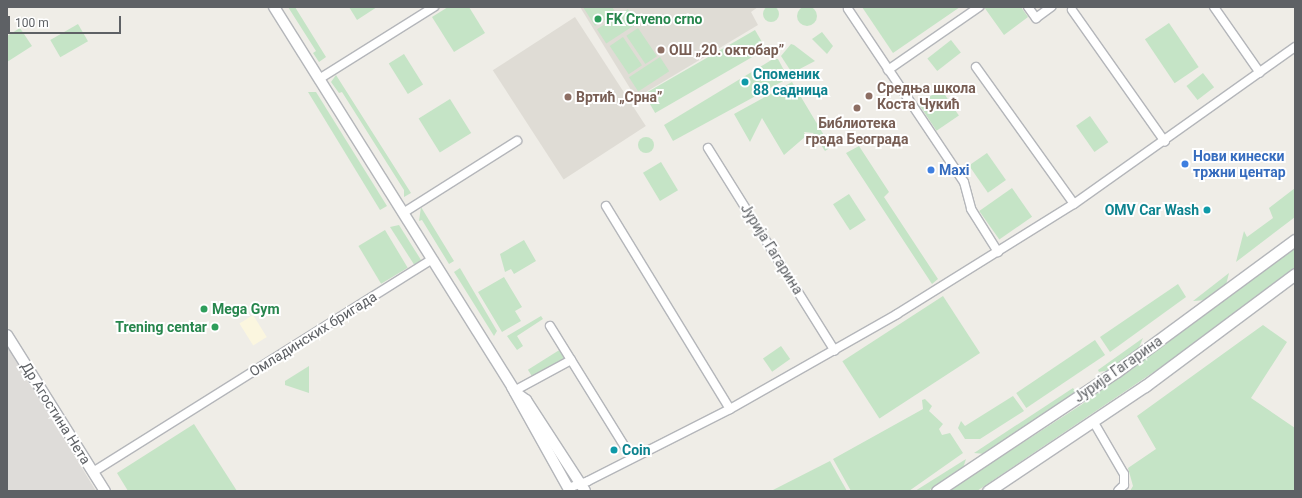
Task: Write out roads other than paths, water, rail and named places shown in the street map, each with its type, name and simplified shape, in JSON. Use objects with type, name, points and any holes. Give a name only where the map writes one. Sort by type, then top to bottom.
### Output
[{"type":"main road","name":"Јурија Гагарина","points":[[937,491],[1117,371],[1295,240]]},
{"type":"main road","name":"Јурија Гагарина","points":[[988,491],[1093,421],[1295,274]]},
{"type":"street","points":[[274,7],[514,391],[569,489],[583,487],[835,351],[998,252],[1074,204],[1165,142],[1295,47]]},
{"type":"street","points":[[319,79],[434,7]]},
{"type":"street","points":[[888,70],[979,7]]},
{"type":"street","points":[[1028,7],[1036,18],[1051,7]]},
{"type":"street","points":[[1214,7],[1260,73]]},
{"type":"street","points":[[848,9],[964,182],[970,209],[998,252]]},
{"type":"street","points":[[1072,10],[1165,142]]},
{"type":"street","points":[[976,67],[1074,204]]},
{"type":"street","points":[[403,213],[517,141]]},
{"type":"street","name":"Јурија Гагарина","points":[[708,148],[835,351]]},
{"type":"street","points":[[606,206],[730,409]]},
{"type":"street","name":"Омладинских бригада","points":[[194,408],[432,259]]},
{"type":"street","points":[[550,326],[627,450]]},
{"type":"street","name":"Др Агостина Нета","points":[[7,335],[105,491]]},
{"type":"street","points":[[514,391],[571,360]]},
{"type":"street","points":[[514,391],[526,400],[583,487]]},
{"type":"street","name":"Др Агостина Нета","points":[[92,472],[194,408]]},
{"type":"street","points":[[1093,421],[1124,474],[1124,485],[1118,491]]},
{"type":"place","name":"FK Crveno crno","points":[[598,19]]},
{"type":"place","name":"ОШ „20. октобар”","points":[[661,50]]},
{"type":"place","name":"Споменик 88 садница","points":[[745,82]]},
{"type":"place","name":"Средња школа Коста Чукић","points":[[869,96]]},
{"type":"place","name":"Вртић „Срна”","points":[[568,97]]},
{"type":"place","name":"Библиотека града Београда","points":[[857,108]]},
{"type":"place","name":"Нови кинески тржни центар","points":[[1185,164]]},
{"type":"place","name":"Maxi","points":[[931,170]]},
{"type":"place","name":"OMV Car Wash","points":[[1207,210]]},
{"type":"place","name":"Mega Gym","points":[[204,309]]},
{"type":"place","name":"Trening centar","points":[[215,327]]},
{"type":"place","name":"Coin","points":[[614,450]]}]
